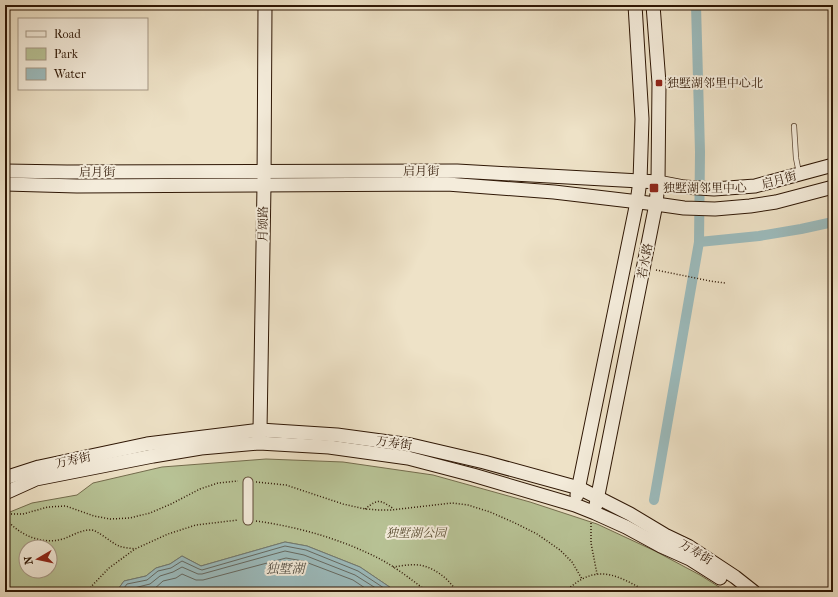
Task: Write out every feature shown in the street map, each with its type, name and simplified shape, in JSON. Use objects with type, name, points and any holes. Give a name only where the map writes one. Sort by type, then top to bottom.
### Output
[{"type":"street","name":"月颂路","points":[[260,437],[264,178],[264,5]]},
{"type":"street","name":"若水路","points":[[575,505],[637,202],[640,180],[642,119],[635,5]]},
{"type":"street","name":"若水路","points":[[593,512],[598,497],[656,204],[658,182],[659,83],[653,5]]},
{"type":"street","name":"启月街","points":[[5,184],[77,186],[457,171],[640,180],[714,189],[755,186],[833,164]]},
{"type":"street","name":"启月街","points":[[5,171],[447,184],[554,192],[684,208],[750,206],[776,202],[833,187]]},
{"type":"street","name":"万寿街","points":[[5,478],[39,467],[148,444],[260,437],[337,436],[411,445],[484,462],[579,488],[630,514],[663,541],[741,592]]},
{"type":"street","name":"万寿街","points":[[5,493],[36,479],[152,456],[260,437],[408,458],[473,475],[575,505],[626,528],[663,541],[688,546],[735,577],[754,592]]},
{"type":"street","points":[[248,482],[248,520]]},
{"type":"lane","points":[[794,126],[796,158],[799,174]]},
{"type":"path","points":[[656,270],[724,283]]},
{"type":"path","points":[[5,514],[23,514],[48,507],[66,506],[94,516],[110,519],[130,518],[150,514],[200,489],[218,483],[242,481],[286,485],[343,504],[365,509],[395,510],[432,504],[452,503],[468,505],[490,512],[515,522],[537,534],[560,550],[572,562],[582,579]]},
{"type":"path","points":[[365,509],[372,503],[379,501],[395,510]]},
{"type":"path","points":[[593,512],[590,526],[591,543],[597,574]]},
{"type":"path","points":[[5,518],[18,531],[37,540],[52,541],[63,539],[80,532],[90,530],[95,531],[119,546],[135,549]]},
{"type":"path","points":[[86,592],[109,568],[135,549],[168,534],[196,525],[248,520],[279,524],[347,544],[381,559],[428,592]]},
{"type":"path","points":[[393,567],[410,565],[426,566],[445,578],[457,592]]},
{"type":"path","points":[[563,592],[582,579],[592,575],[604,573],[614,575],[648,592]]},
{"type":"green space","name":"独墅湖公园","points":[[266,459],[343,462],[433,475],[530,502],[597,524],[655,551],[700,575],[727,592],[397,592],[360,567],[307,546],[285,542],[201,566],[182,556],[170,564],[156,568],[146,576],[124,581],[116,592],[5,592],[5,514],[32,503],[77,495],[93,483],[162,467]]},
{"type":"water","name":"独墅湖","points":[[285,542],[307,546],[360,567],[397,592],[116,592],[124,581],[146,576],[156,568],[170,564],[182,556],[201,566]]},
{"type":"waterway","points":[[654,500],[699,242],[700,152],[696,5]]},
{"type":"waterway","points":[[699,242],[759,236],[833,222]]},
{"type":"place","name":"独墅湖邻里中心北","points":[[659,83]]},
{"type":"place","name":"独墅湖邻里中心","points":[[654,188]]}]
